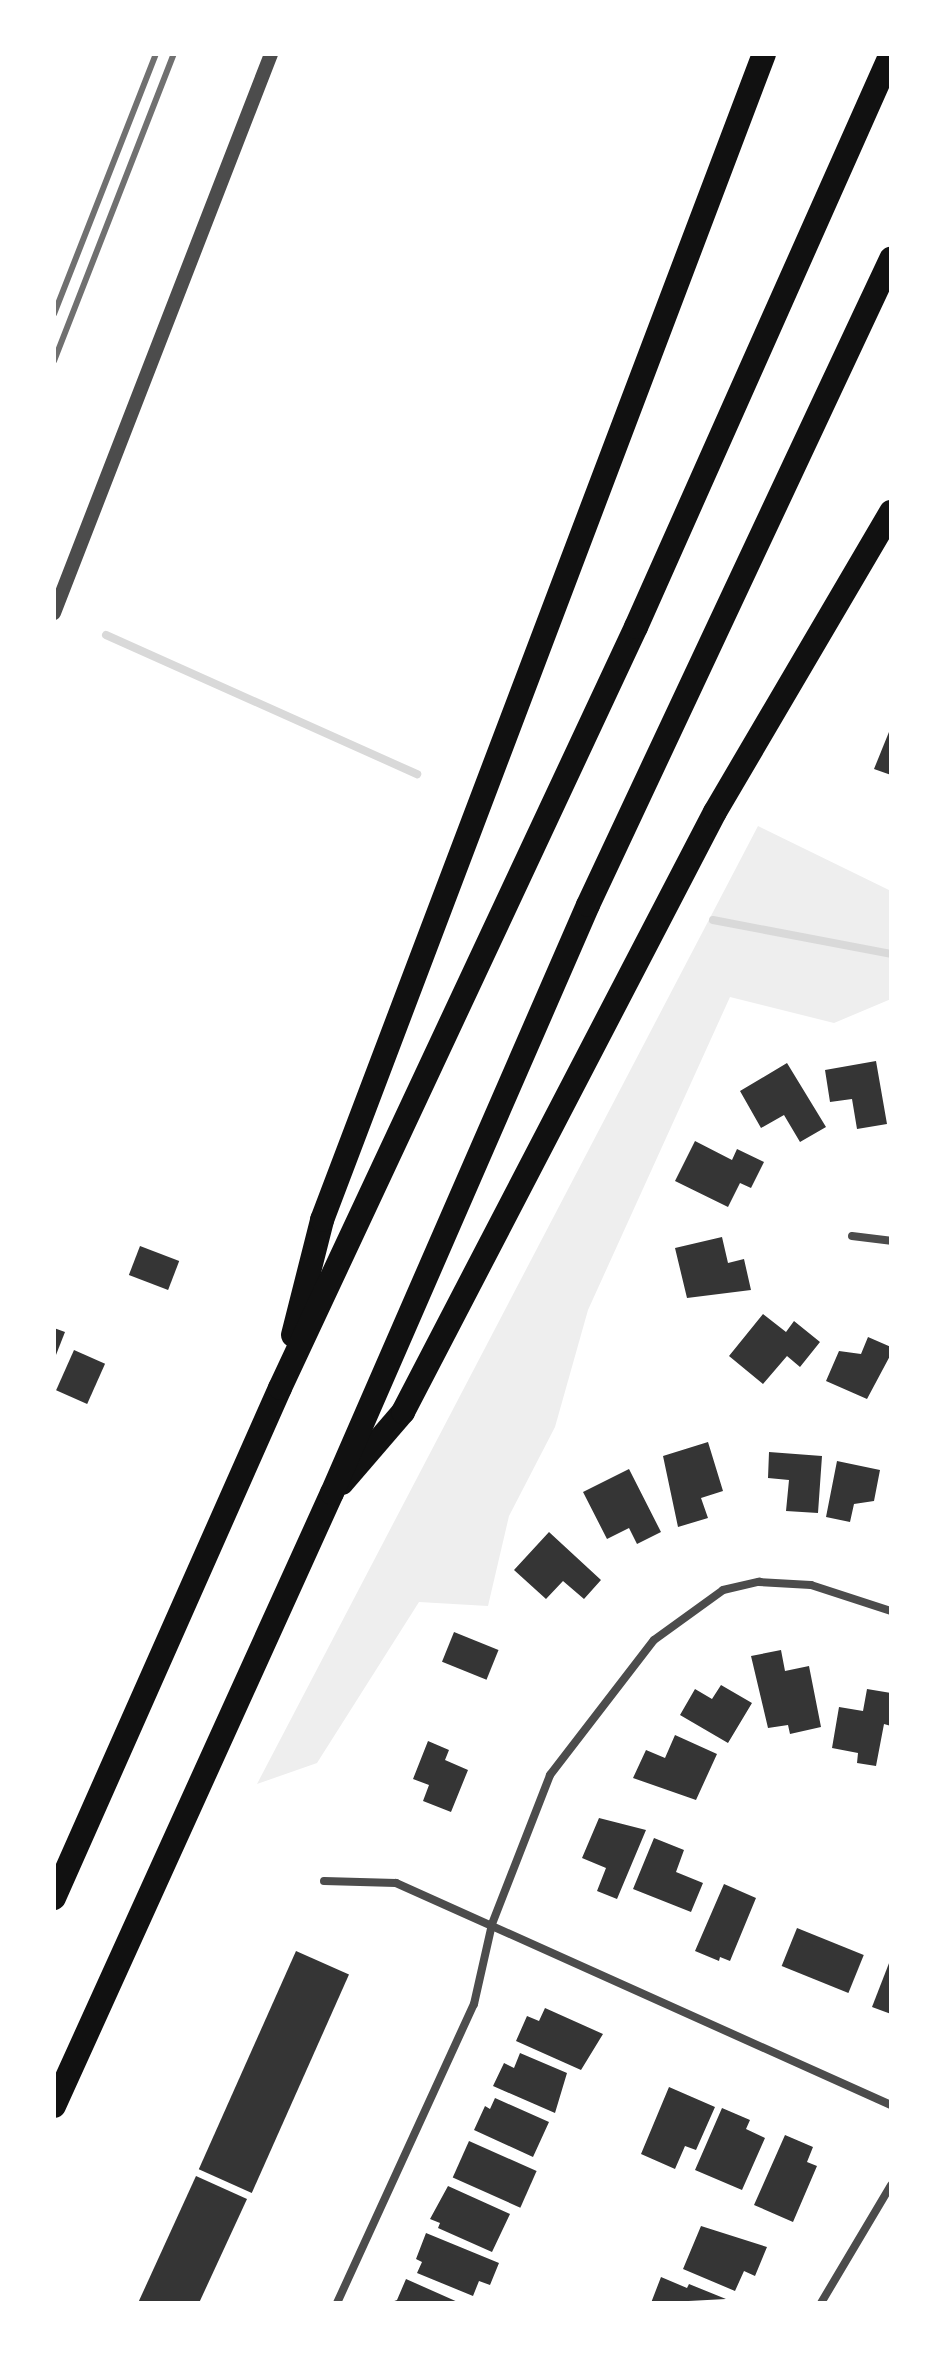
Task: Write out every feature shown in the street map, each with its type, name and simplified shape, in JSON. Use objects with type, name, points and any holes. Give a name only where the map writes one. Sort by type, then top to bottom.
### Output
[{"type":"highway","points":[[280,1388],[322,1220],[764,54]]},
{"type":"highway","points":[[54,1898],[280,1388],[636,627],[891,54]]},
{"type":"highway","points":[[54,2106],[332,1493],[588,905],[891,259]]},
{"type":"highway","points":[[332,1493],[375,1450],[403,1412],[715,812],[891,512]]},
{"type":"street","points":[[54,613],[271,54]]},
{"type":"street","points":[[852,1236],[891,1241]]},
{"type":"street","points":[[337,2303],[474,2004],[492,1924],[550,1775],[654,1640],[723,1590],[759,1582],[811,1585],[891,1611]]},
{"type":"street","points":[[324,1881],[396,1883],[492,1924],[579,1968],[891,2105]]},
{"type":"street","points":[[821,2303],[891,2185]]},
{"type":"shaded area","points":[[758,826],[891,891],[891,999],[834,1023],[730,997],[588,1310],[555,1427],[509,1516],[488,1606],[419,1602],[317,1763],[257,1784]]},
{"type":"building","points":[[891,727],[891,775],[874,769]]},
{"type":"building","points":[[876,1061],[887,1124],[857,1129],[852,1099],[830,1102],[825,1070]]},
{"type":"building","points":[[787,1063],[826,1127],[800,1142],[784,1115],[761,1128],[740,1091]]},
{"type":"building","points":[[695,1141],[732,1160],[737,1149],[764,1162],[751,1188],[740,1183],[728,1207],[675,1181]]},
{"type":"building","points":[[722,1237],[728,1263],[744,1259],[751,1290],[687,1298],[675,1248]]},
{"type":"building","points":[[140,1246],[179,1261],[168,1290],[129,1275]]},
{"type":"building","points":[[763,1314],[786,1332],[794,1321],[820,1342],[800,1367],[787,1356],[763,1384],[729,1356]]},
{"type":"building","points":[[54,1328],[65,1332],[54,1360]]},
{"type":"building","points":[[868,1337],[891,1347],[891,1354],[867,1399],[826,1381],[839,1351],[861,1354]]},
{"type":"building","points":[[74,1350],[105,1364],[87,1404],[56,1390]]},
{"type":"building","points":[[708,1442],[723,1491],[701,1498],[708,1518],[678,1527],[663,1456]]},
{"type":"building","points":[[769,1452],[822,1456],[818,1513],[786,1511],[789,1480],[768,1478]]},
{"type":"building","points":[[837,1461],[880,1470],[874,1501],[854,1504],[850,1522],[826,1517]]},
{"type":"building","points":[[629,1469],[661,1532],[637,1544],[629,1528],[607,1539],[583,1492]]},
{"type":"building","points":[[549,1532],[601,1580],[584,1599],[563,1581],[546,1599],[514,1570]]},
{"type":"building","points":[[454,1632],[499,1650],[487,1680],[442,1662]]},
{"type":"building","points":[[781,1650],[785,1671],[809,1666],[821,1727],[790,1734],[788,1725],[768,1728],[751,1656]]},
{"type":"building","points":[[721,1685],[752,1703],[728,1743],[680,1715],[695,1689],[712,1699]]},
{"type":"building","points":[[867,1689],[891,1693],[891,1726],[884,1724],[876,1766],[857,1763],[858,1753],[832,1748],[839,1707],[863,1711]]},
{"type":"building","points":[[675,1735],[717,1754],[696,1800],[633,1778],[646,1750],[665,1758]]},
{"type":"building","points":[[428,1741],[449,1750],[445,1760],[468,1770],[451,1812],[423,1801],[429,1785],[413,1779]]},
{"type":"building","points":[[599,1818],[646,1830],[617,1899],[597,1891],[606,1868],[582,1858]]},
{"type":"building","points":[[654,1838],[684,1850],[676,1872],[703,1883],[691,1912],[633,1889]]},
{"type":"building","points":[[724,1884],[756,1898],[730,1961],[720,1957],[719,1961],[695,1951]]},
{"type":"building","points":[[797,1928],[864,1955],[848,1993],[782,1966]]},
{"type":"building","points":[[296,1951],[349,1975],[252,2193],[199,2169]]},
{"type":"building","points":[[891,1958],[891,2014],[872,2007]]},
{"type":"building","points":[[545,2008],[603,2034],[581,2070],[516,2041],[527,2016],[539,2021]]},
{"type":"building","points":[[520,2053],[567,2073],[555,2113],[493,2086],[504,2063],[514,2068]]},
{"type":"building","points":[[669,2087],[715,2107],[696,2150],[685,2146],[675,2169],[641,2154]]},
{"type":"building","points":[[495,2098],[549,2122],[533,2157],[474,2130],[485,2106],[490,2109]]},
{"type":"building","points":[[722,2108],[750,2120],[746,2129],[765,2138],[742,2190],[695,2170]]},
{"type":"building","points":[[785,2135],[813,2147],[807,2162],[817,2166],[793,2222],[754,2205]]},
{"type":"building","points":[[469,2141],[537,2171],[520,2208],[453,2178]]},
{"type":"building","points":[[196,2176],[247,2199],[199,2303],[138,2303]]},
{"type":"building","points":[[448,2186],[510,2214],[492,2252],[438,2228],[440,2223],[430,2219]]},
{"type":"building","points":[[701,2226],[767,2247],[755,2276],[744,2271],[735,2291],[683,2269]]},
{"type":"building","points":[[426,2233],[499,2263],[490,2285],[479,2281],[473,2296],[417,2273],[422,2262],[416,2259]]},
{"type":"building","points":[[661,2277],[687,2288],[689,2284],[726,2299],[651,2303]]},
{"type":"building","points":[[406,2279],[460,2303],[389,2303],[397,2300]]},
{"type":"waterway","points":[[106,635],[417,774]]},
{"type":"waterway","points":[[713,920],[891,954]]},
{"type":"railway","points":[[54,314],[156,54]]},
{"type":"railway","points":[[54,361],[174,54]]}]
